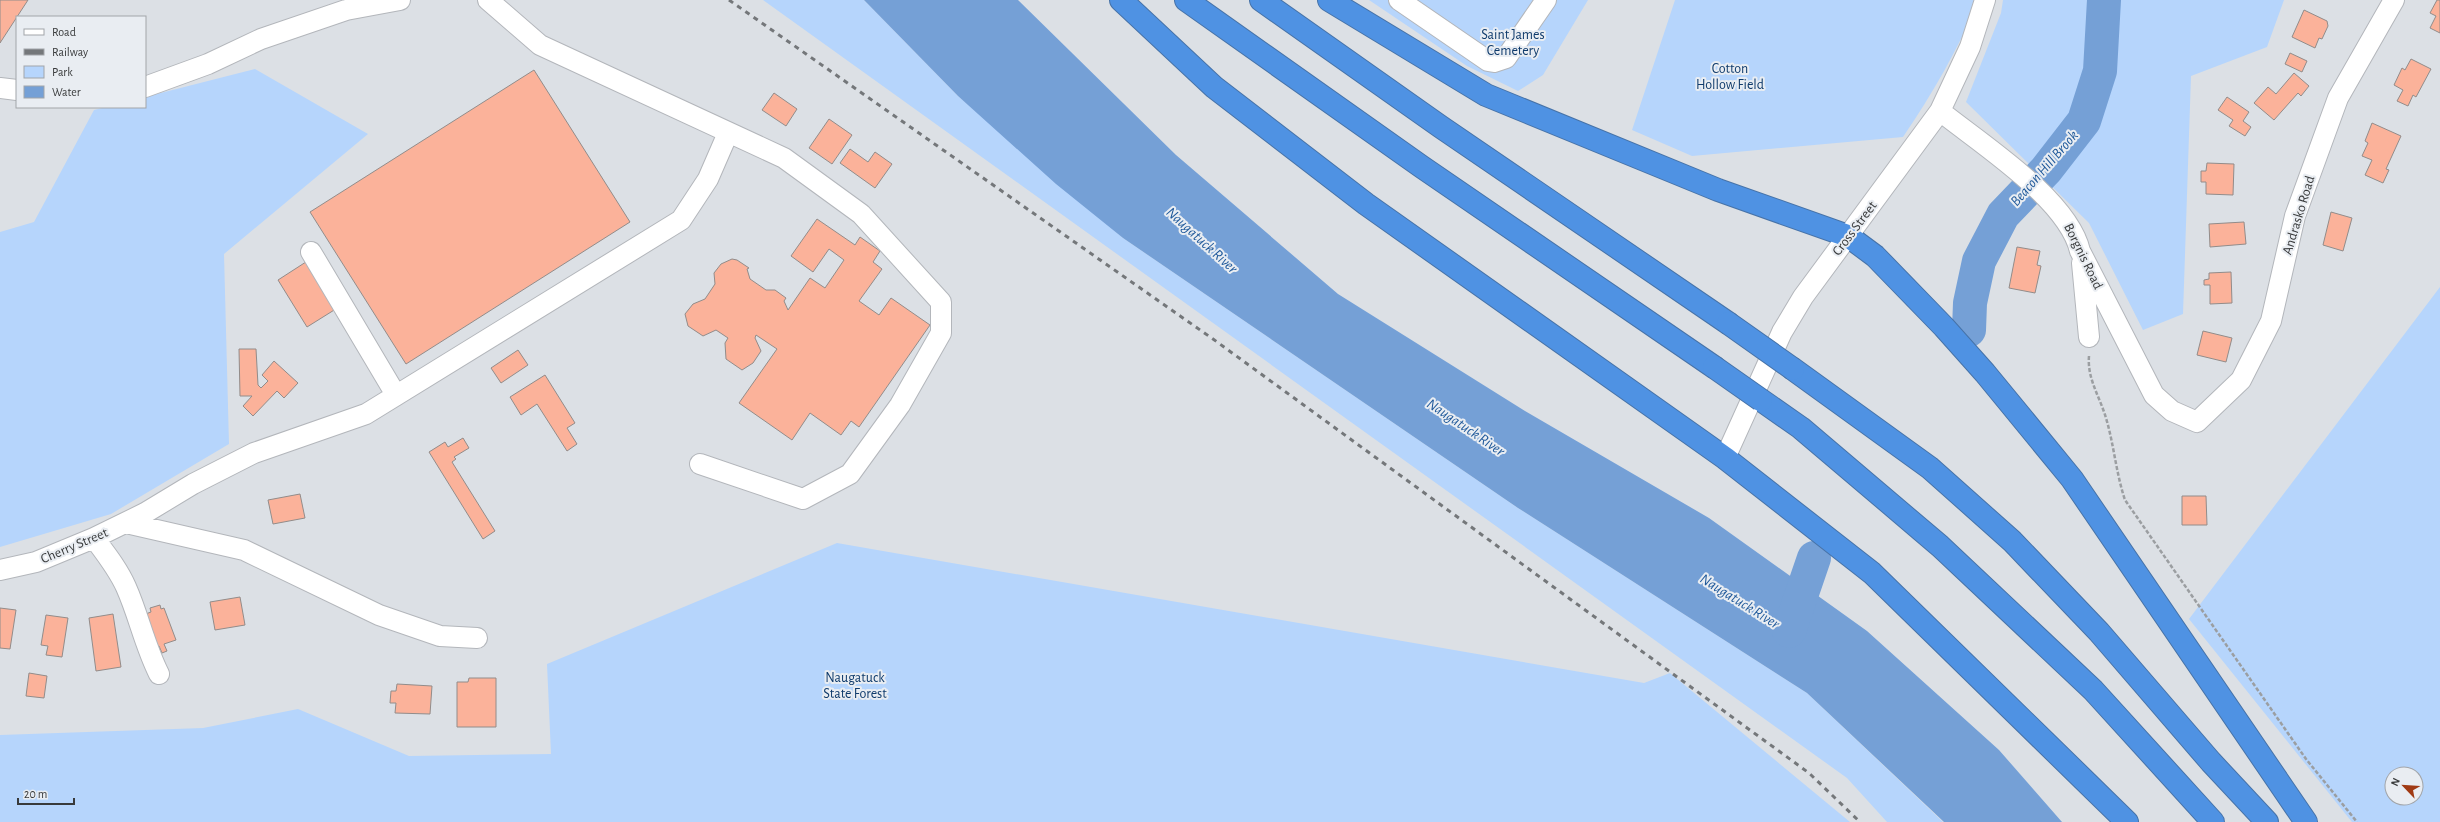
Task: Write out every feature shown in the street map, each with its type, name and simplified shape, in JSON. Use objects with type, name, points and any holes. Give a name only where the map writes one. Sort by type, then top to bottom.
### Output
[{"type":"highway","points":[[1121,0],[1214,87],[1366,204],[1725,458],[1872,573],[2127,822]]},
{"type":"highway","points":[[1186,0],[1409,158],[1801,428],[1940,546],[2093,690],[2213,822]]},
{"type":"highway","points":[[1261,0],[1441,127],[1728,323],[1930,468],[2012,541],[2099,632],[2211,762],[2267,822]]},
{"type":"highway","points":[[1329,0],[1486,95],[1718,190],[1848,236],[1875,256],[1944,327],[2072,479],[2306,822]]},
{"type":"street","points":[[146,87],[208,64],[261,39],[346,10],[400,0]]},
{"type":"street","points":[[488,0],[540,45],[784,158],[861,214],[941,302],[941,333],[900,405],[850,474],[803,499],[700,464]]},
{"type":"street","points":[[1399,0],[1488,60],[1494,62],[1506,58],[1546,0]]},
{"type":"street","name":"Cross Street","points":[[1725,458],[1782,332],[1803,297],[1940,111],[1970,47],[1985,0]]},
{"type":"street","name":"Andrasko Road","points":[[2197,422],[2241,380],[2270,321],[2295,216],[2338,98],[2394,0]]},
{"type":"street","points":[[0,88],[16,90]]},
{"type":"street","name":"Borgnis Road","points":[[1940,111],[2017,172],[2045,197],[2063,216],[2077,236],[2080,251],[2154,395],[2172,411],[2197,422]]},
{"type":"street","name":"Cherry Street","points":[[0,570],[36,562],[94,538],[145,514],[193,484],[254,453],[366,414],[681,220],[708,179],[728,133]]},
{"type":"street","points":[[2080,251],[2089,338]]},
{"type":"street","points":[[311,252],[396,395]]},
{"type":"street","points":[[126,523],[244,550],[379,615],[440,636],[477,638]]},
{"type":"street","points":[[94,538],[114,564],[126,588],[148,653],[159,674]]},
{"type":"path","points":[[2089,338],[2090,375],[2106,417],[2120,484],[2125,500],[2306,760],[2357,822]]},
{"type":"green space","points":[[763,0],[864,0],[958,96],[1123,238],[1518,508],[1807,693],[1943,822],[1887,822],[1847,778]]},
{"type":"green space","name":"Saint James Cemetery","points":[[1369,0],[1588,0],[1543,75],[1518,91],[1467,66]]},
{"type":"green space","name":"Cotton Hollow Field","points":[[1675,0],[1979,0],[1944,70],[1925,104],[1903,137],[1692,156],[1632,130]]},
{"type":"green space","points":[[2003,0],[2284,0],[2267,47],[2191,76],[2183,314],[2143,330],[2089,223],[1966,102],[2001,13]]},
{"type":"green space","points":[[255,69],[368,134],[224,254],[229,444],[111,514],[0,547],[0,232],[34,222],[94,110],[102,108],[146,108],[146,97]]},
{"type":"green space","points":[[2440,287],[2440,822],[2352,822],[2189,619]]},
{"type":"green space","name":"Naugatuck State Forest","points":[[837,543],[1644,683],[1670,673],[1850,822],[0,822],[0,735],[203,728],[298,709],[409,756],[551,754],[547,664]]},
{"type":"water","name":"Naugatuck River","points":[[864,0],[1018,0],[1176,155],[1338,294],[1525,411],[1709,518],[1867,631],[1999,750],[2062,822],[1944,822],[1807,693],[1518,508],[1123,238],[1056,184],[958,96]]},
{"type":"building","points":[[0,0],[28,0],[18,16],[16,16],[16,18],[0,43]]},
{"type":"building","points":[[2437,0],[2440,0],[2440,33],[2430,28],[2436,16],[2430,13]]},
{"type":"building","points":[[2304,10],[2327,21],[2328,26],[2322,39],[2319,38],[2315,48],[2292,37]]},
{"type":"building","points":[[2290,53],[2307,61],[2302,72],[2285,64]]},
{"type":"building","points":[[2411,59],[2431,69],[2416,97],[2413,95],[2408,106],[2397,101],[2403,90],[2394,85],[2402,68],[2405,70]]},
{"type":"building","points":[[534,70],[630,222],[406,364],[310,212]]},
{"type":"building","points":[[2294,73],[2309,86],[2301,96],[2298,93],[2274,120],[2254,103],[2268,87],[2276,94]]},
{"type":"building","points":[[774,93],[797,109],[786,126],[762,110]]},
{"type":"building","points":[[2227,97],[2249,112],[2243,121],[2251,127],[2245,136],[2229,126],[2233,120],[2218,110]]},
{"type":"building","points":[[829,119],[852,135],[832,164],[809,148]]},
{"type":"building","points":[[2372,123],[2401,136],[2386,169],[2389,170],[2383,183],[2365,175],[2372,160],[2362,156],[2368,143],[2365,141]]},
{"type":"building","points":[[850,149],[868,162],[875,152],[892,164],[875,188],[840,163]]},
{"type":"building","points":[[2207,163],[2234,164],[2233,195],[2206,194],[2206,182],[2201,182],[2201,171],[2206,171]]},
{"type":"building","points":[[2331,212],[2352,218],[2343,251],[2323,245]]},
{"type":"building","points":[[817,219],[855,245],[860,237],[880,251],[873,262],[882,269],[859,301],[879,315],[891,298],[930,325],[859,427],[851,421],[841,435],[810,413],[792,440],[739,403],[777,349],[756,335],[755,338],[761,351],[753,363],[742,370],[726,359],[725,343],[728,338],[716,330],[703,336],[688,326],[685,314],[693,304],[705,299],[715,284],[714,273],[721,264],[732,259],[737,260],[749,268],[747,269],[750,279],[766,290],[775,290],[786,298],[784,301],[788,310],[810,278],[825,288],[844,260],[829,249],[813,272],[791,256]]},
{"type":"building","points":[[2244,222],[2246,244],[2210,247],[2209,224]]},
{"type":"building","points":[[2017,247],[2040,251],[2037,265],[2041,266],[2035,293],[2009,288]]},
{"type":"building","points":[[309,260],[339,307],[307,327],[278,280]]},
{"type":"building","points":[[2231,272],[2232,303],[2210,304],[2210,285],[2204,285],[2204,280],[2209,279],[2209,273]]},
{"type":"building","points":[[2203,331],[2232,338],[2226,362],[2197,355]]},
{"type":"building","points":[[239,349],[256,349],[258,385],[261,388],[268,381],[262,375],[274,361],[298,383],[284,398],[277,391],[253,416],[243,406],[252,396],[240,396]]},
{"type":"building","points":[[518,350],[528,365],[501,383],[491,368]]},
{"type":"building","points":[[545,375],[575,423],[567,428],[577,444],[567,451],[537,404],[521,415],[510,397]]},
{"type":"building","points":[[463,438],[469,448],[454,457],[456,459],[452,462],[495,531],[483,539],[429,452],[445,442],[448,447]]},
{"type":"building","points":[[300,494],[305,518],[273,524],[268,500]]},
{"type":"building","points":[[2182,496],[2206,496],[2207,525],[2182,525]]},
{"type":"building","points":[[240,597],[245,625],[215,630],[210,602]]},
{"type":"building","points":[[160,605],[161,609],[164,608],[176,640],[164,644],[167,651],[162,653],[159,646],[155,647],[143,615],[151,612],[150,608]]},
{"type":"building","points":[[0,608],[16,610],[10,649],[0,648]]},
{"type":"building","points":[[113,614],[121,667],[96,671],[89,618]]},
{"type":"building","points":[[46,615],[68,618],[62,657],[46,655],[48,646],[41,645]]},
{"type":"building","points":[[29,673],[47,676],[44,698],[26,696]]},
{"type":"building","points":[[469,678],[496,678],[496,727],[457,727],[457,682],[468,682]]},
{"type":"building","points":[[397,684],[432,686],[430,714],[395,713],[396,703],[390,703],[391,691],[396,691]]},
{"type":"waterway","name":"Beacon Hill Brook","points":[[1969,330],[1970,303],[1979,261],[2003,215],[2046,170],[2084,121],[2100,71],[2104,0]]},
{"type":"waterway","name":"Beacon Hill Brook","points":[[1789,631],[1814,558]]},
{"type":"railway","points":[[729,0],[1213,339],[1809,773],[1860,822]]}]
